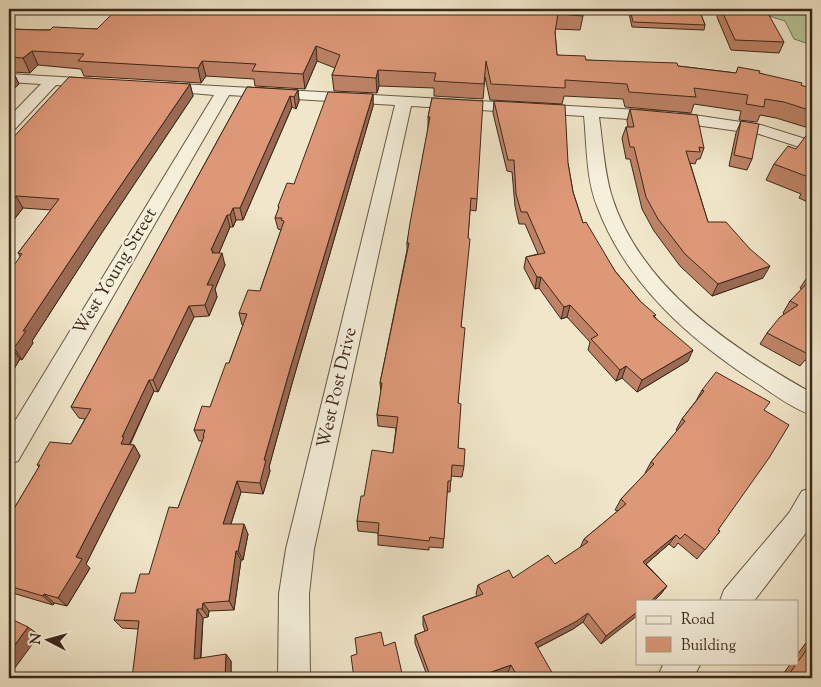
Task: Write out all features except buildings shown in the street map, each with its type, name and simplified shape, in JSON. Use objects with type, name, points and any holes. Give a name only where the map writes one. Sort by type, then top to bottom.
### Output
[{"type":"street","points":[[9,78],[109,84]]},
{"type":"street","points":[[9,126],[52,81]]},
{"type":"street","points":[[147,86],[591,112],[694,120],[761,130],[812,146]]},
{"type":"street","name":"West Young Street","points":[[9,453],[224,91]]},
{"type":"street","name":"West Post Drive","points":[[294,678],[294,594],[300,549],[404,101]]},
{"type":"street","points":[[591,112],[605,204],[618,234],[638,264],[669,300],[715,342],[755,371],[812,405]]},
{"type":"street","points":[[736,600],[799,522],[812,500]]},
{"type":"street","points":[[673,678],[684,664]]},
{"type":"green space","points":[[747,9],[812,9],[812,45],[794,39],[785,21]]}]
